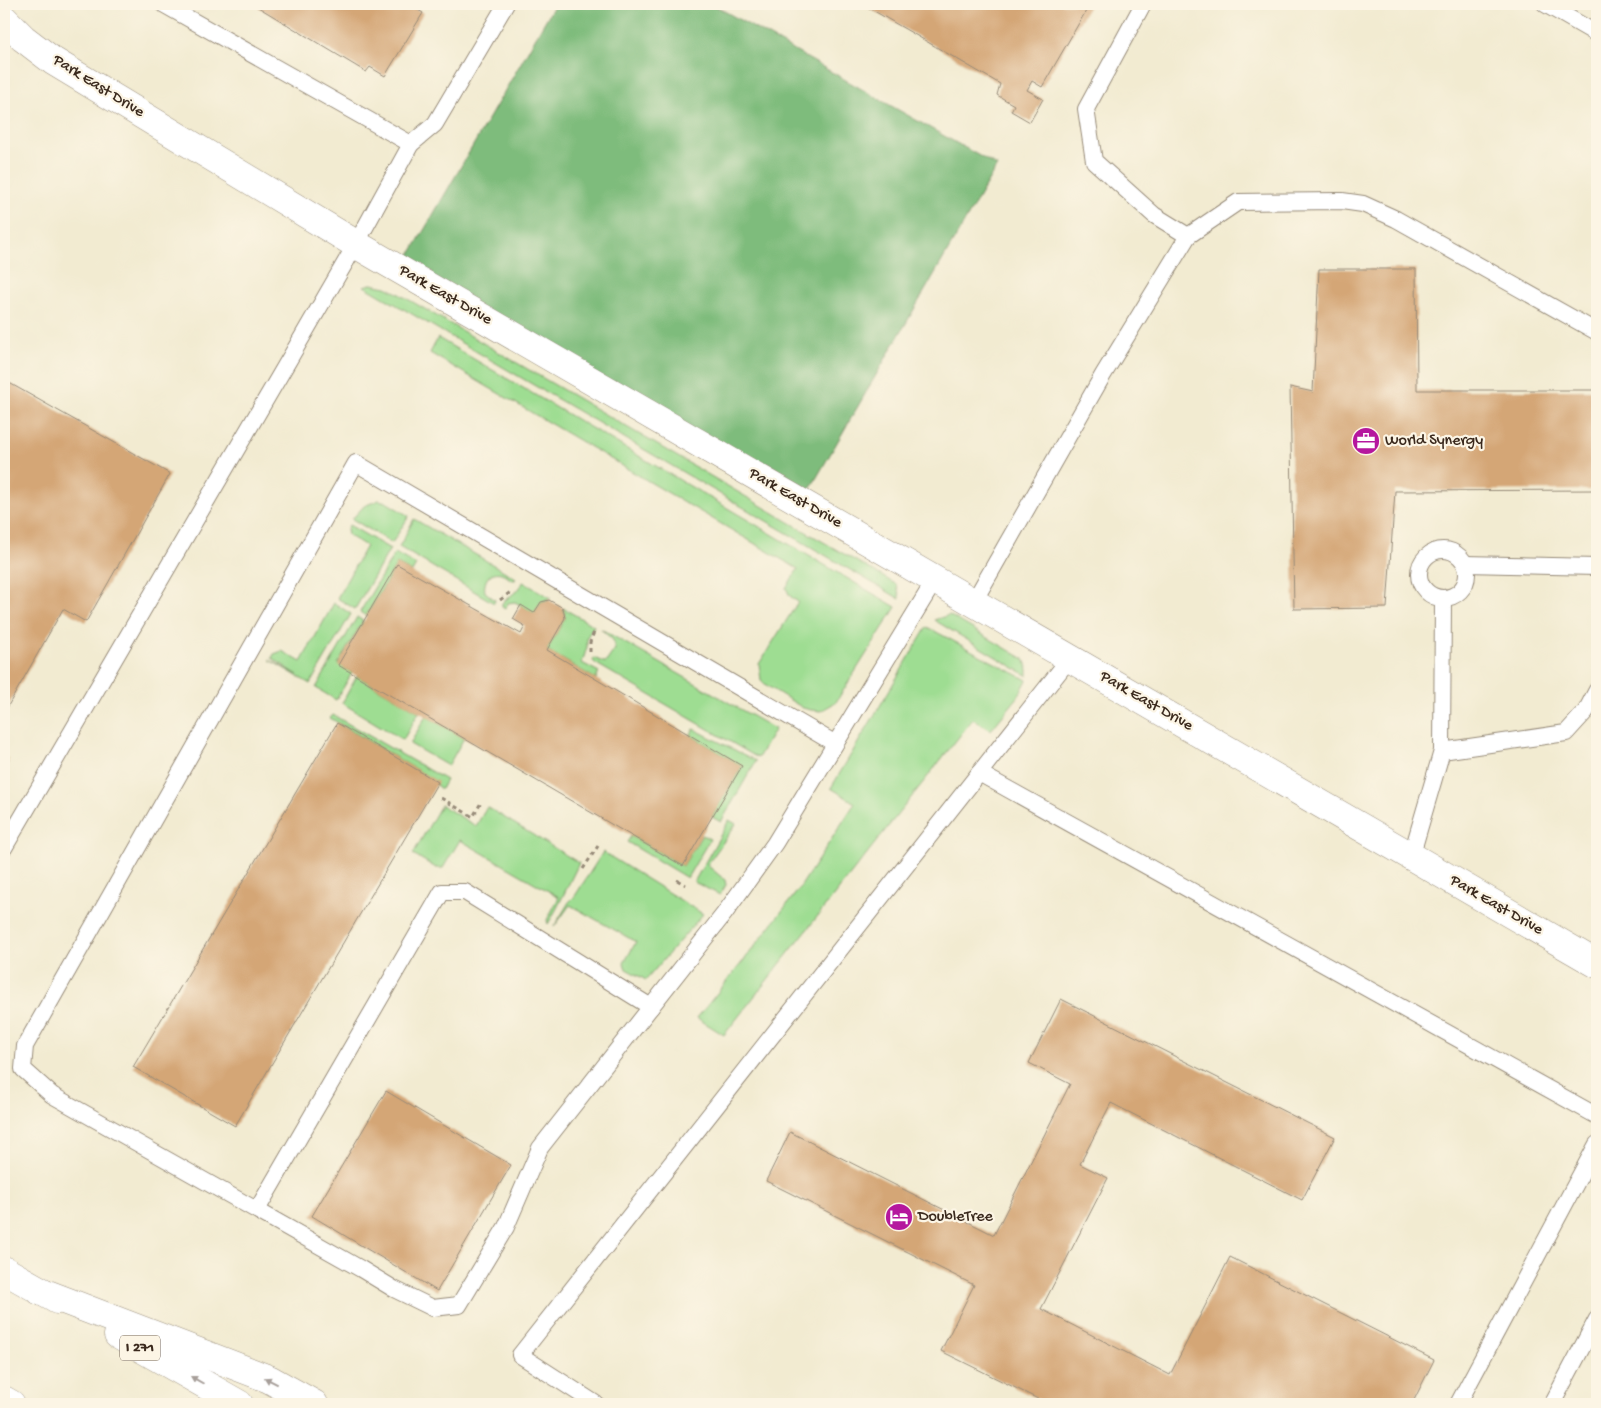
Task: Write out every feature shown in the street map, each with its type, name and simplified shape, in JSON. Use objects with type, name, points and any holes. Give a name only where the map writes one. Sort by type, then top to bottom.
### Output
[{"type":"main road","name":"Park East Drive","points":[[4,19],[23,38],[53,61],[356,244],[1597,964]]},
{"type":"main road","name":"I 271","points":[[4,1270],[239,1404]]},
{"type":"main road","points":[[40,1291],[269,1379],[314,1404]]},
{"type":"main road","points":[[4,1400],[11,1404]]},
{"type":"lane","points":[[163,4],[411,144]]},
{"type":"lane","points":[[4,848],[356,244],[411,144],[435,124],[506,4]]},
{"type":"lane","points":[[1143,4],[1086,109],[1094,161],[1154,215],[1188,236]]},
{"type":"lane","points":[[1545,4],[1597,34]]},
{"type":"lane","points":[[973,603],[1104,375],[1188,236],[1238,202],[1342,201],[1363,204],[1396,219],[1597,332]]},
{"type":"lane","points":[[834,743],[356,462],[25,1046],[23,1069],[52,1095],[394,1289],[433,1308],[459,1305],[506,1227],[540,1148],[724,914],[775,843],[834,743],[935,580]]},
{"type":"lane","points":[[1439,550],[1455,553],[1465,564],[1466,580],[1463,587],[1451,596],[1443,598],[1428,593],[1419,580],[1418,572],[1425,558],[1439,550]]},
{"type":"lane","points":[[1465,564],[1597,567]]},
{"type":"lane","points":[[1411,856],[1442,751],[1443,598]]},
{"type":"lane","points":[[596,1404],[520,1355],[1070,658]]},
{"type":"lane","points":[[1442,751],[1566,733],[1586,711],[1597,690]]},
{"type":"lane","points":[[978,773],[1597,1116]]},
{"type":"lane","points":[[257,1210],[442,892],[465,892],[651,1007]]},
{"type":"lane","points":[[1458,1404],[1597,1144]]},
{"type":"lane","points":[[1552,1404],[1597,1319]]},
{"type":"path","points":[[500,600],[512,591]]},
{"type":"path","points":[[590,652],[590,642],[594,632]]},
{"type":"path","points":[[441,798],[473,817],[482,801]]},
{"type":"path","points":[[583,869],[598,846]]},
{"type":"path","points":[[677,880],[686,885]]},
{"type":"green space","points":[[555,4],[712,4],[997,166],[802,503],[401,270]]},
{"type":"green space","points":[[371,284],[394,291],[897,585],[900,599],[364,286]]},
{"type":"green space","points":[[438,338],[896,607],[836,702],[821,711],[803,708],[761,680],[759,664],[798,602],[790,596],[786,588],[798,569],[430,353]]},
{"type":"green space","points":[[379,500],[386,502],[409,516],[392,543],[352,519],[364,506]]},
{"type":"green space","points":[[414,519],[516,578],[515,580],[501,573],[490,575],[485,584],[485,592],[495,600],[494,603],[399,547]]},
{"type":"green space","points":[[349,525],[390,549],[355,609],[337,598],[366,546],[348,535],[347,529]]},
{"type":"green space","points":[[395,553],[416,565],[412,572],[397,564],[366,616],[360,612]]},
{"type":"green space","points":[[523,582],[551,598],[541,602],[534,613],[515,602],[508,603],[505,609],[502,607],[502,603],[519,589]]},
{"type":"green space","points":[[334,603],[351,614],[310,684],[270,660],[298,675],[272,658],[274,654],[282,651],[301,662]]},
{"type":"green space","points":[[563,608],[594,626],[587,637],[587,647],[582,663],[599,672],[596,679],[547,650],[565,618]]},
{"type":"green space","points":[[949,615],[1024,659],[1028,669],[1028,676],[934,620]]},
{"type":"green space","points":[[357,617],[363,621],[338,664],[352,673],[336,700],[316,688]]},
{"type":"green space","points":[[927,627],[1027,680],[1018,697],[991,730],[973,719],[724,1035],[697,1018],[799,889],[855,803],[831,788]]},
{"type":"green space","points":[[601,629],[775,729],[758,758],[595,663],[593,661],[594,658],[606,662],[615,649],[613,640]]},
{"type":"green space","points":[[357,676],[419,712],[403,740],[342,703]]},
{"type":"green space","points":[[333,715],[446,780],[441,789],[436,785],[437,782],[330,718]]},
{"type":"green space","points":[[426,716],[464,738],[448,766],[410,744]]},
{"type":"green space","points":[[694,729],[756,761],[721,822],[712,817],[742,766],[690,735]]},
{"type":"green space","points":[[441,805],[476,826],[487,807],[579,863],[548,924],[547,920],[559,897],[460,840],[443,868],[436,868],[413,854]]},
{"type":"green space","points":[[729,820],[736,824],[707,865],[725,880],[726,885],[720,895],[694,882]]},
{"type":"green space","points":[[702,835],[710,839],[687,878],[627,842],[631,836],[683,866]]},
{"type":"green space","points":[[603,852],[703,914],[646,980],[626,969],[624,963],[636,942],[570,905],[554,927]]},
{"type":"building","points":[[253,4],[408,4],[423,13],[385,76],[370,67],[366,72]]},
{"type":"building","points":[[862,4],[1090,4],[1042,87],[1032,81],[1027,90],[1043,99],[1030,122],[1011,111],[1014,105],[997,95],[1000,84]]},
{"type":"building","points":[[1319,269],[1416,269],[1417,390],[1597,390],[1597,490],[1395,491],[1387,608],[1294,609],[1290,387],[1313,392]]},
{"type":"building","points":[[4,380],[170,474],[86,622],[63,609],[4,713]]},
{"type":"building","points":[[397,564],[521,634],[525,626],[513,619],[521,605],[534,613],[541,602],[549,600],[563,608],[565,618],[547,650],[742,766],[683,866],[338,665]]},
{"type":"building","points":[[337,723],[438,782],[235,1126],[133,1067]]},
{"type":"building","points":[[4,756],[9,759],[4,769]]},
{"type":"building","name":"DoubleTree","points":[[1061,999],[1335,1137],[1302,1200],[1111,1103],[1080,1164],[1108,1178],[1041,1309],[1170,1375],[1230,1257],[1434,1360],[1412,1404],[1043,1404],[1044,1402],[941,1351],[974,1285],[766,1181],[790,1132],[994,1235],[1070,1084],[1029,1063]]},
{"type":"building","points":[[386,1091],[511,1165],[437,1291],[312,1216]]},
{"type":"place","name":"World Synergy","points":[[1366,441]]},
{"type":"place","name":"DoubleTree","points":[[899,1217]]}]
